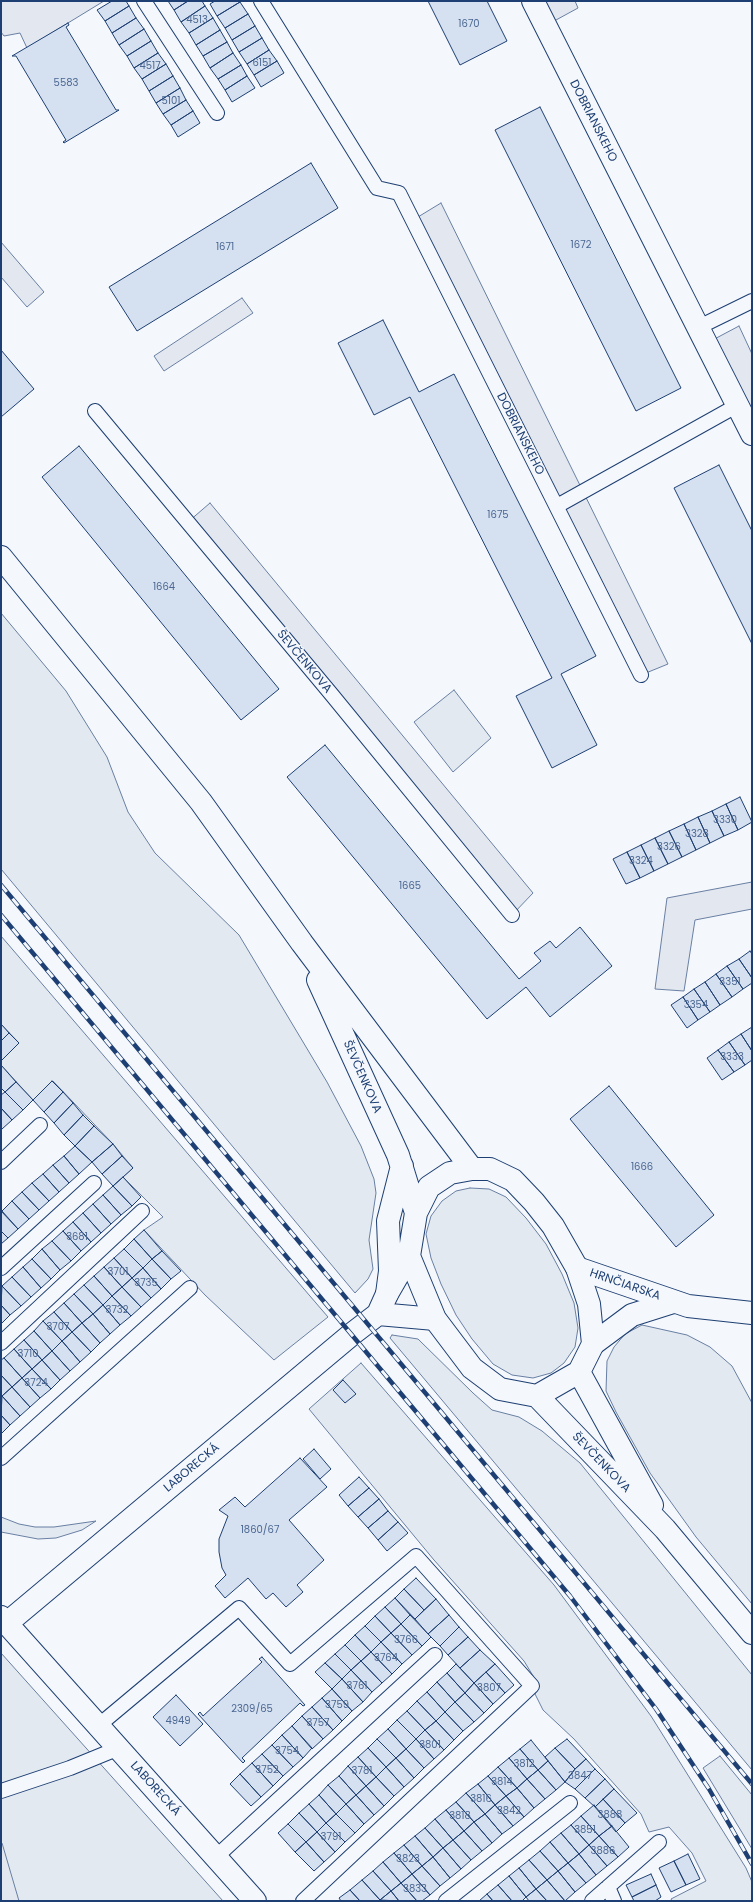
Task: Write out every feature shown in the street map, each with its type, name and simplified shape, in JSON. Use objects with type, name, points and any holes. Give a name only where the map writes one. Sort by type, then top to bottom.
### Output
[{"type":"main road","name":"DOBRIANSKEHO","points":[[533,1],[752,434]]},
{"type":"main road","name":"ŠEVČENKOVA","points":[[1,557],[202,802],[302,943],[472,1169]]},
{"type":"main road","name":"ŠEVČENKOVA","points":[[302,943],[398,1155],[416,1213]]},
{"type":"main road","points":[[387,1294],[390,1271],[388,1221],[402,1166]]},
{"type":"main road","name":"ŠEVČENKOVA","points":[[409,1256],[416,1213],[429,1187],[450,1173],[472,1169],[490,1169],[512,1180],[534,1202],[553,1226],[577,1268],[589,1304],[594,1344]]},
{"type":"main road","points":[[409,1256],[435,1319],[472,1368],[500,1389],[536,1396],[580,1372],[594,1344]]},
{"type":"main road","name":"LABORECKÁ","points":[[255,1901],[4,1620],[378,1314],[387,1294],[409,1256]]},
{"type":"main road","name":"HRNČIARSKA","points":[[577,1268],[688,1306],[752,1313]]},
{"type":"main road","name":"HRNČIARSKA","points":[[594,1344],[632,1315],[673,1302]]},
{"type":"main road","points":[[378,1314],[435,1319]]},
{"type":"main road","name":"ŠEVČENKOVA","points":[[580,1372],[665,1529]]},
{"type":"main road","name":"ŠEVČENKOVA","points":[[536,1396],[665,1529],[752,1633]]},
{"type":"lane","points":[[144,1],[217,113]]},
{"type":"lane","name":"DOBRIANSKEHO","points":[[261,1],[377,188],[399,193],[557,506],[640,675]]},
{"type":"lane","points":[[699,327],[752,301]]},
{"type":"lane","points":[[557,506],[738,406]]},
{"type":"lane","name":"ŠEVČENKOVA","points":[[95,411],[332,695],[512,915]]},
{"type":"lane","points":[[1,1162],[40,1125]]},
{"type":"lane","points":[[1,1268],[94,1183]]},
{"type":"lane","points":[[1,1343],[142,1211]]},
{"type":"lane","points":[[1,1458],[190,1288]]},
{"type":"lane","points":[[98,1726],[239,1608],[290,1664],[416,1556],[532,1686],[303,1901]]},
{"type":"lane","points":[[216,1857],[435,1655]]},
{"type":"lane","points":[[1,1792],[70,1768],[119,1748]]},
{"type":"lane","points":[[446,1901],[570,1803]]},
{"type":"lane","points":[[592,1901],[659,1842]]},
{"type":"lane","points":[[608,1887],[614,1901]]},
{"type":"shaded area","points":[[1,1],[104,1],[27,48],[20,33],[4,36],[1,32]]},
{"type":"shaded area","points":[[533,1],[575,1],[578,8],[545,26]]},
{"type":"shaded area","points":[[441,203],[668,664],[641,675],[413,220]]},
{"type":"shaded area","points":[[1,242],[44,292],[27,307],[1,277]]},
{"type":"shaded area","points":[[242,298],[253,313],[164,371],[154,356]]},
{"type":"shaded area","points":[[739,326],[752,354],[752,433],[707,343]]},
{"type":"shaded area","points":[[210,503],[533,893],[512,915],[188,522]]},
{"type":"shaded area","points":[[1,613],[66,691],[107,757],[128,812],[155,853],[239,935],[327,1082],[361,1146],[374,1179],[376,1193],[369,1240],[373,1269],[368,1279],[355,1293],[1,869]]},
{"type":"shaded area","points":[[454,690],[491,738],[453,772],[414,722]]},
{"type":"shaded area","points":[[752,882],[752,909],[695,920],[684,991],[655,989],[667,898]]},
{"type":"shaded area","points":[[1,936],[328,1317],[274,1360],[205,1295],[144,1230],[163,1217],[123,1177],[133,1168],[113,1144],[53,1081],[33,1100],[1,1065],[1,1061],[19,1043],[1,1024]]},
{"type":"shaded area","points":[[470,1188],[489,1189],[506,1197],[526,1218],[546,1244],[562,1274],[574,1303],[578,1328],[575,1347],[564,1363],[551,1373],[533,1378],[512,1375],[493,1364],[472,1339],[456,1315],[441,1284],[431,1258],[426,1234],[431,1216],[442,1201],[456,1191]]},
{"type":"shaded area","points":[[642,1325],[687,1335],[710,1347],[732,1366],[752,1403],[752,1604],[696,1537],[650,1473],[606,1391],[607,1361],[614,1347],[625,1334]]},
{"type":"shaded area","points":[[392,1335],[418,1339],[492,1410],[519,1417],[542,1431],[580,1463],[752,1675],[752,1770],[390,1338]]},
{"type":"shaded area","points":[[361,1363],[554,1585],[651,1716],[746,1868],[752,1882],[752,1901],[672,1901],[671,1899],[706,1881],[692,1853],[669,1827],[649,1832],[641,1814],[574,1739],[543,1710],[535,1694],[538,1684],[524,1661],[434,1560],[309,1409]]},
{"type":"shaded area","points":[[1,1517],[19,1524],[35,1527],[54,1527],[96,1521],[82,1530],[56,1538],[38,1539],[1,1532]]},
{"type":"shaded area","points":[[1,1653],[223,1901],[1,1901]]},
{"type":"shaded area","points":[[720,1756],[752,1795],[752,1849],[703,1768]]},
{"type":"shaded area","points":[[2,1843],[19,1901],[1,1901]]},
{"type":"building","points":[[112,1],[126,1],[129,6],[105,21],[97,10]]},
{"type":"building","points":[[168,1],[188,1],[174,10]]},
{"type":"building","points":[[188,1],[202,1],[205,6],[181,22],[174,10]]},
{"type":"building","points":[[215,1],[240,2],[217,16],[210,4]]},
{"type":"building","points":[[428,1],[487,1],[507,41],[460,65]]},
{"type":"building","points":[[240,2],[248,14],[225,28],[217,16]]},
{"type":"building","points":[[129,6],[136,18],[112,33],[105,21]]},
{"type":"building","points":[[205,6],[213,18],[189,33],[181,22]]},
{"type":"building","points":[[248,14],[255,26],[232,40],[225,28]]},
{"type":"building","points":[[136,18],[144,29],[119,45],[112,33]]},
{"type":"building","points":[[213,18],[220,30],[196,45],[189,33]]},
{"type":"building","points":[[68,23],[69,25],[66,27],[116,110],[119,110],[64,143],[63,142],[66,140],[16,56],[12,56]]},
{"type":"building","points":[[255,26],[262,38],[239,52],[232,40]]},
{"type":"building","points":[[144,29],[151,41],[127,56],[119,45]]},
{"type":"building","points":[[220,30],[227,42],[203,56],[196,45]]},
{"type":"building","points":[[262,38],[269,50],[247,64],[239,52]]},
{"type":"building","points":[[151,41],[158,53],[134,68],[127,56]]},
{"type":"building","points":[[227,42],[233,53],[210,68],[203,56]]},
{"type":"building","points":[[269,50],[277,61],[254,75],[247,64]]},
{"type":"building","points":[[158,53],[166,64],[142,79],[134,68]]},
{"type":"building","points":[[233,53],[241,65],[218,79],[210,68]]},
{"type":"building","points":[[277,61],[284,73],[261,87],[254,75]]},
{"type":"building","points":[[166,64],[173,76],[149,91],[142,79]]},
{"type":"building","points":[[241,65],[247,76],[225,90],[218,79]]},
{"type":"building","points":[[173,76],[180,88],[156,103],[149,91]]},
{"type":"building","points":[[247,76],[255,88],[232,102],[225,90]]},
{"type":"building","points":[[180,88],[186,100],[163,114],[156,103]]},
{"type":"building","points":[[186,100],[193,111],[171,125],[163,114]]},
{"type":"building","points":[[540,107],[681,388],[636,411],[495,130]]},
{"type":"building","points":[[193,111],[200,123],[178,137],[171,125]]},
{"type":"building","points":[[311,163],[338,208],[137,331],[109,287]]},
{"type":"building","points":[[383,320],[419,392],[454,374],[596,656],[561,674],[597,745],[552,768],[516,696],[552,678],[410,397],[374,415],[338,343]]},
{"type":"building","points":[[1,350],[34,389],[1,417]]},
{"type":"building","points":[[79,446],[279,689],[241,720],[42,477]]},
{"type":"building","points":[[719,465],[752,531],[752,644],[674,488]]},
{"type":"building","points":[[325,745],[519,979],[541,961],[534,953],[550,941],[556,948],[580,927],[612,966],[550,1017],[526,987],[487,1019],[287,777]]},
{"type":"building","points":[[740,797],[752,822],[738,830],[726,804]]},
{"type":"building","points":[[726,804],[738,830],[724,836],[712,811]]},
{"type":"building","points":[[712,811],[724,836],[710,843],[698,817]]},
{"type":"building","points":[[698,817],[710,843],[696,850],[684,824]]},
{"type":"building","points":[[684,824],[696,850],[682,857],[669,831]]},
{"type":"building","points":[[669,831],[682,857],[668,864],[655,838]]},
{"type":"building","points":[[655,838],[668,864],[654,871],[641,845]]},
{"type":"building","points":[[641,845],[654,871],[640,878],[627,852]]},
{"type":"building","points":[[627,852],[640,878],[626,884],[613,859]]},
{"type":"building","points":[[750,951],[752,954],[752,978],[739,959]]},
{"type":"building","points":[[739,959],[752,978],[752,983],[743,989],[727,966]]},
{"type":"building","points":[[727,966],[743,989],[732,997],[716,974]]},
{"type":"building","points":[[716,974],[732,997],[720,1005],[705,982]]},
{"type":"building","points":[[705,982],[720,1005],[710,1012],[694,989]]},
{"type":"building","points":[[694,989],[710,1012],[698,1020],[683,997]]},
{"type":"building","points":[[683,997],[698,1020],[687,1028],[671,1005]]},
{"type":"building","points":[[1,1024],[9,1033],[1,1041]]},
{"type":"building","points":[[752,1027],[752,1051],[741,1034]]},
{"type":"building","points":[[9,1033],[19,1043],[1,1061],[1,1041]]},
{"type":"building","points":[[741,1034],[752,1051],[752,1060],[745,1065],[729,1042]]},
{"type":"building","points":[[729,1042],[745,1065],[734,1072],[718,1050]]},
{"type":"building","points":[[718,1050],[734,1072],[722,1080],[707,1058]]},
{"type":"building","points":[[1,1065],[16,1082],[5,1092],[1,1088]]},
{"type":"building","points":[[52,1081],[63,1092],[44,1112],[33,1100]]},
{"type":"building","points":[[16,1082],[33,1100],[23,1110],[5,1092]]},
{"type":"building","points":[[609,1086],[714,1215],[676,1247],[570,1119]]},
{"type":"building","points":[[5,1092],[23,1110],[12,1120],[1,1108],[1,1095]]},
{"type":"building","points":[[63,1092],[73,1103],[54,1123],[44,1112]]},
{"type":"building","points":[[73,1103],[83,1115],[64,1135],[54,1123]]},
{"type":"building","points":[[1,1108],[12,1120],[2,1129],[1,1128]]},
{"type":"building","points":[[83,1115],[94,1126],[75,1146],[64,1135]]},
{"type":"building","points":[[94,1126],[113,1144],[92,1162],[75,1146]]},
{"type":"building","points":[[113,1144],[122,1156],[102,1174],[92,1162]]},
{"type":"building","points":[[75,1146],[92,1162],[79,1174],[64,1156]]},
{"type":"building","points":[[64,1156],[79,1174],[69,1183],[53,1165]]},
{"type":"building","points":[[122,1156],[133,1168],[113,1186],[102,1174]]},
{"type":"building","points":[[53,1165],[69,1183],[59,1192],[43,1174]]},
{"type":"building","points":[[43,1174],[59,1192],[49,1201],[32,1183]]},
{"type":"building","points":[[123,1177],[141,1197],[132,1206],[113,1186]]},
{"type":"building","points":[[32,1183],[49,1201],[39,1210],[22,1192]]},
{"type":"building","points":[[113,1186],[132,1206],[121,1215],[103,1195]]},
{"type":"building","points":[[22,1192],[39,1210],[29,1219],[12,1201]]},
{"type":"building","points":[[103,1195],[121,1215],[111,1224],[93,1204]]},
{"type":"building","points":[[12,1201],[29,1219],[18,1229],[2,1211]]},
{"type":"building","points":[[93,1204],[111,1224],[101,1233],[83,1213]]},
{"type":"building","points":[[1,1211],[18,1229],[8,1238],[1,1231]]},
{"type":"building","points":[[83,1213],[101,1233],[91,1242],[73,1222]]},
{"type":"building","points":[[73,1222],[91,1242],[81,1251],[63,1231]]},
{"type":"building","points":[[144,1230],[162,1251],[152,1259],[134,1239]]},
{"type":"building","points":[[1,1231],[8,1238],[1,1244]]},
{"type":"building","points":[[63,1231],[81,1251],[71,1261],[52,1241]]},
{"type":"building","points":[[134,1239],[152,1259],[143,1268],[124,1249]]},
{"type":"building","points":[[52,1241],[71,1261],[60,1270],[42,1249]]},
{"type":"building","points":[[42,1249],[60,1270],[51,1279],[32,1259]]},
{"type":"building","points":[[124,1249],[143,1268],[132,1278],[114,1258]]},
{"type":"building","points":[[162,1251],[181,1271],[171,1279],[152,1259]]},
{"type":"building","points":[[114,1258],[132,1278],[122,1287],[104,1267]]},
{"type":"building","points":[[32,1259],[51,1279],[41,1288],[23,1267]]},
{"type":"building","points":[[152,1259],[171,1279],[161,1289],[143,1268]]},
{"type":"building","points":[[23,1267],[41,1288],[31,1297],[12,1277]]},
{"type":"building","points":[[104,1267],[122,1287],[112,1296],[94,1276]]},
{"type":"building","points":[[143,1268],[161,1289],[151,1298],[132,1278]]},
{"type":"building","points":[[94,1276],[112,1296],[103,1305],[84,1285]]},
{"type":"building","points":[[12,1277],[31,1297],[21,1306],[2,1286]]},
{"type":"building","points":[[132,1278],[151,1298],[141,1307],[122,1287]]},
{"type":"building","points":[[84,1285],[103,1305],[93,1314],[74,1294]]},
{"type":"building","points":[[2,1286],[21,1306],[10,1315],[1,1305]]},
{"type":"building","points":[[122,1287],[141,1307],[131,1316],[112,1296]]},
{"type":"building","points":[[74,1294],[93,1314],[82,1323],[64,1303]]},
{"type":"building","points":[[112,1296],[131,1316],[120,1325],[103,1305]]},
{"type":"building","points":[[64,1303],[82,1323],[72,1332],[54,1312]]},
{"type":"building","points":[[1,1305],[10,1315],[1,1324]]},
{"type":"building","points":[[103,1305],[120,1325],[110,1334],[93,1314]]},
{"type":"building","points":[[54,1312],[72,1332],[62,1341],[43,1321]]},
{"type":"building","points":[[93,1314],[110,1334],[100,1343],[82,1323]]},
{"type":"building","points":[[43,1321],[62,1341],[52,1351],[34,1331]]},
{"type":"building","points":[[82,1323],[100,1343],[91,1352],[72,1332]]},
{"type":"building","points":[[34,1331],[52,1351],[42,1360],[24,1340]]},
{"type":"building","points":[[72,1332],[91,1352],[80,1362],[62,1341]]},
{"type":"building","points":[[24,1340],[42,1360],[32,1369],[14,1349]]},
{"type":"building","points":[[62,1341],[80,1362],[70,1371],[52,1351]]},
{"type":"building","points":[[14,1349],[32,1369],[22,1378],[4,1358]]},
{"type":"building","points":[[52,1351],[70,1371],[60,1380],[42,1360]]},
{"type":"building","points":[[4,1358],[22,1378],[12,1387],[1,1375],[1,1360]]},
{"type":"building","points":[[42,1360],[60,1380],[51,1389],[32,1369]]},
{"type":"building","points":[[32,1369],[51,1389],[40,1398],[22,1378]]},
{"type":"building","points":[[1,1375],[12,1387],[2,1396],[1,1396]]},
{"type":"building","points":[[22,1378],[40,1398],[30,1407],[12,1387]]},
{"type":"building","points":[[343,1380],[356,1394],[345,1403],[333,1390]]},
{"type":"building","points":[[12,1387],[30,1407],[20,1416],[2,1396]]},
{"type":"building","points":[[2,1396],[20,1416],[10,1425],[1,1415]]},
{"type":"building","points":[[1,1415],[10,1425],[1,1434]]},
{"type":"building","points":[[314,1449],[331,1469],[320,1479],[303,1459]]},
{"type":"building","points":[[300,1458],[327,1487],[289,1520],[324,1560],[297,1585],[303,1592],[286,1607],[273,1593],[266,1599],[248,1578],[225,1598],[215,1586],[226,1575],[222,1568],[219,1552],[219,1539],[228,1516],[219,1510],[235,1497],[245,1507]]},
{"type":"building","points":[[359,1477],[369,1488],[348,1506],[339,1495]]},
{"type":"building","points":[[369,1488],[379,1499],[358,1517],[348,1506]]},
{"type":"building","points":[[379,1499],[388,1511],[368,1528],[358,1517]]},
{"type":"building","points":[[388,1511],[398,1522],[378,1540],[368,1528]]},
{"type":"building","points":[[398,1522],[408,1533],[387,1551],[378,1540]]},
{"type":"building","points":[[416,1578],[436,1599],[424,1610],[404,1589]]},
{"type":"building","points":[[404,1589],[424,1610],[415,1619],[395,1598]]},
{"type":"building","points":[[395,1598],[410,1615],[401,1624],[385,1607]]},
{"type":"building","points":[[436,1599],[449,1615],[428,1634],[415,1619]]},
{"type":"building","points":[[385,1607],[401,1624],[391,1633],[375,1616]]},
{"type":"building","points":[[410,1615],[431,1637],[422,1646],[401,1624]]},
{"type":"building","points":[[449,1615],[459,1627],[440,1646],[428,1634]]},
{"type":"building","points":[[375,1616],[391,1633],[381,1642],[365,1626]]},
{"type":"building","points":[[401,1624],[422,1646],[412,1655],[391,1633]]},
{"type":"building","points":[[365,1626],[381,1642],[371,1652],[355,1635]]},
{"type":"building","points":[[459,1627],[468,1637],[448,1655],[440,1646]]},
{"type":"building","points":[[391,1633],[412,1655],[402,1664],[381,1642]]},
{"type":"building","points":[[355,1635],[371,1652],[361,1661],[345,1645]]},
{"type":"building","points":[[468,1637],[480,1650],[460,1668],[448,1655]]},
{"type":"building","points":[[381,1642],[402,1664],[392,1674],[371,1652]]},
{"type":"building","points":[[345,1645],[361,1661],[351,1670],[335,1654]]},
{"type":"building","points":[[480,1650],[495,1664],[474,1683],[460,1668]]},
{"type":"building","points":[[371,1652],[392,1674],[382,1683],[361,1661]]},
{"type":"building","points":[[335,1654],[351,1670],[342,1679],[325,1663]]},
{"type":"building","points":[[262,1657],[305,1705],[303,1706],[300,1703],[242,1758],[245,1761],[243,1763],[198,1714],[200,1712],[203,1716],[262,1662],[259,1659]]},
{"type":"building","points":[[361,1661],[382,1683],[372,1692],[351,1670]]},
{"type":"building","points":[[325,1663],[342,1679],[332,1689],[315,1672]]},
{"type":"building","points":[[456,1664],[474,1683],[465,1693],[447,1673]]},
{"type":"building","points":[[495,1664],[514,1685],[505,1693],[486,1672]]},
{"type":"building","points":[[351,1670],[372,1692],[363,1702],[342,1679]]},
{"type":"building","points":[[486,1672],[505,1693],[493,1704],[474,1683]]},
{"type":"building","points":[[447,1673],[465,1693],[455,1702],[437,1682]]},
{"type":"building","points":[[342,1679],[363,1702],[352,1711],[332,1689]]},
{"type":"building","points":[[437,1682],[455,1702],[445,1712],[427,1692]]},
{"type":"building","points":[[474,1683],[493,1704],[484,1713],[465,1693]]},
{"type":"building","points":[[332,1689],[352,1711],[342,1721],[322,1698]]},
{"type":"building","points":[[427,1692],[445,1712],[436,1721],[417,1701]]},
{"type":"building","points":[[465,1693],[484,1713],[474,1722],[455,1702]]},
{"type":"building","points":[[176,1695],[203,1724],[180,1746],[153,1717]]},
{"type":"building","points":[[322,1698],[342,1721],[333,1730],[312,1707]]},
{"type":"building","points":[[417,1701],[436,1721],[425,1730],[407,1711]]},
{"type":"building","points":[[455,1702],[474,1722],[463,1731],[445,1712]]},
{"type":"building","points":[[312,1707],[333,1730],[323,1739],[302,1716]]},
{"type":"building","points":[[407,1711],[425,1730],[416,1739],[397,1720]]},
{"type":"building","points":[[445,1712],[463,1731],[454,1740],[436,1721]]},
{"type":"building","points":[[302,1716],[323,1739],[312,1749],[292,1726]]},
{"type":"building","points":[[397,1720],[416,1739],[406,1749],[388,1729]]},
{"type":"building","points":[[436,1721],[454,1740],[444,1750],[425,1730]]},
{"type":"building","points":[[292,1726],[312,1748],[303,1758],[282,1735]]},
{"type":"building","points":[[388,1729],[406,1749],[396,1758],[377,1739]]},
{"type":"building","points":[[425,1730],[444,1750],[434,1759],[416,1739]]},
{"type":"building","points":[[282,1735],[303,1758],[293,1767],[272,1745]]},
{"type":"building","points":[[377,1739],[396,1758],[386,1767],[368,1748]]},
{"type":"building","points":[[416,1739],[434,1759],[424,1768],[406,1749]]},
{"type":"building","points":[[567,1739],[586,1759],[575,1769],[555,1748]]},
{"type":"building","points":[[531,1740],[548,1761],[538,1770],[520,1749]]},
{"type":"building","points":[[272,1745],[293,1767],[283,1776],[262,1754]]},
{"type":"building","points":[[368,1748],[386,1767],[376,1777],[358,1757]]},
{"type":"building","points":[[555,1748],[575,1769],[565,1782],[545,1757]]},
{"type":"building","points":[[406,1749],[424,1768],[414,1778],[396,1758]]},
{"type":"building","points":[[520,1749],[538,1770],[527,1779],[509,1758]]},
{"type":"building","points":[[262,1754],[283,1776],[273,1786],[252,1763]]},
{"type":"building","points":[[358,1757],[376,1777],[366,1786],[348,1766]]},
{"type":"building","points":[[396,1758],[414,1778],[404,1787],[386,1767]]},
{"type":"building","points":[[509,1758],[527,1779],[517,1788],[498,1767]]},
{"type":"building","points":[[586,1759],[595,1769],[575,1789],[565,1782],[575,1769]]},
{"type":"building","points":[[548,1761],[565,1782],[556,1790],[538,1770]]},
{"type":"building","points":[[252,1763],[273,1786],[261,1797],[240,1774]]},
{"type":"building","points":[[348,1766],[366,1786],[356,1795],[339,1776]]},
{"type":"building","points":[[386,1767],[404,1787],[394,1796],[376,1777]]},
{"type":"building","points":[[498,1767],[517,1788],[506,1796],[488,1776]]},
{"type":"building","points":[[595,1769],[605,1779],[585,1798],[575,1789]]},
{"type":"building","points":[[538,1770],[556,1790],[545,1799],[527,1779]]},
{"type":"building","points":[[240,1774],[261,1797],[251,1806],[230,1784]]},
{"type":"building","points":[[339,1776],[356,1795],[346,1804],[328,1785]]},
{"type":"building","points":[[488,1776],[506,1796],[495,1805],[478,1784]]},
{"type":"building","points":[[376,1777],[394,1796],[384,1806],[366,1786]]},
{"type":"building","points":[[527,1779],[545,1799],[534,1808],[517,1788]]},
{"type":"building","points":[[605,1779],[614,1789],[595,1807],[585,1798]]},
{"type":"building","points":[[478,1784],[495,1805],[485,1814],[466,1793]]},
{"type":"building","points":[[328,1785],[346,1804],[336,1814],[319,1795]]},
{"type":"building","points":[[366,1786],[384,1806],[374,1815],[356,1795]]},
{"type":"building","points":[[517,1788],[534,1808],[524,1817],[506,1796]]},
{"type":"building","points":[[614,1789],[637,1813],[625,1823],[603,1799]]},
{"type":"building","points":[[466,1793],[485,1814],[474,1822],[456,1802]]},
{"type":"building","points":[[319,1795],[336,1814],[326,1823],[309,1804]]},
{"type":"building","points":[[356,1795],[374,1815],[364,1824],[346,1804]]},
{"type":"building","points":[[506,1796],[524,1817],[513,1826],[495,1805]]},
{"type":"building","points":[[603,1799],[625,1823],[616,1832],[595,1807]]},
{"type":"building","points":[[456,1802],[474,1822],[464,1831],[446,1810]]},
{"type":"building","points":[[309,1804],[326,1823],[317,1832],[299,1813]]},
{"type":"building","points":[[346,1804],[364,1824],[355,1833],[336,1814]]},
{"type":"building","points":[[495,1805],[513,1826],[502,1834],[485,1814]]},
{"type":"building","points":[[594,1805],[612,1826],[599,1836],[581,1816]]},
{"type":"building","points":[[446,1810],[464,1831],[453,1840],[435,1819]]},
{"type":"building","points":[[299,1813],[317,1832],[306,1842],[288,1824]]},
{"type":"building","points":[[336,1814],[355,1833],[345,1842],[326,1823]]},
{"type":"building","points":[[485,1814],[502,1834],[492,1843],[474,1822]]},
{"type":"building","points":[[581,1816],[599,1836],[589,1845],[571,1825]]},
{"type":"building","points":[[435,1819],[453,1840],[443,1848],[425,1828]]},
{"type":"building","points":[[474,1822],[492,1843],[482,1851],[464,1831]]},
{"type":"building","points":[[326,1823],[345,1842],[335,1852],[317,1832]]},
{"type":"building","points":[[288,1824],[306,1842],[295,1852],[278,1833]]},
{"type":"building","points":[[571,1825],[589,1845],[579,1854],[561,1833]]},
{"type":"building","points":[[612,1826],[629,1847],[618,1857],[599,1836]]},
{"type":"building","points":[[425,1828],[443,1848],[433,1857],[415,1836]]},
{"type":"building","points":[[464,1831],[482,1851],[471,1860],[453,1840]]},
{"type":"building","points":[[317,1832],[335,1852],[324,1862],[306,1842]]},
{"type":"building","points":[[561,1833],[579,1854],[568,1863],[550,1842]]},
{"type":"building","points":[[415,1836],[433,1857],[422,1866],[404,1845]]},
{"type":"building","points":[[599,1836],[618,1857],[607,1866],[589,1845]]},
{"type":"building","points":[[453,1840],[471,1860],[461,1869],[443,1848]]},
{"type":"building","points":[[306,1842],[324,1862],[314,1871],[295,1852]]},
{"type":"building","points":[[550,1842],[568,1863],[558,1871],[540,1851]]},
{"type":"building","points":[[404,1845],[422,1866],[412,1874],[394,1853]]},
{"type":"building","points":[[589,1845],[607,1866],[596,1875],[579,1854]]},
{"type":"building","points":[[443,1848],[461,1869],[450,1878],[433,1857]]},
{"type":"building","points":[[540,1851],[558,1871],[547,1880],[529,1860]]},
{"type":"building","points":[[394,1853],[412,1874],[401,1883],[383,1862]]},
{"type":"building","points":[[579,1854],[596,1875],[586,1883],[568,1863]]},
{"type":"building","points":[[688,1854],[700,1879],[686,1885],[674,1861]]},
{"type":"building","points":[[433,1857],[450,1878],[440,1886],[422,1866]]},
{"type":"building","points":[[529,1860],[547,1880],[536,1889],[519,1868]]},
{"type":"building","points":[[674,1861],[686,1885],[671,1892],[659,1868]]},
{"type":"building","points":[[383,1862],[401,1883],[391,1891],[373,1871]]},
{"type":"building","points":[[568,1863],[586,1883],[575,1892],[558,1871]]},
{"type":"building","points":[[422,1866],[440,1886],[430,1895],[412,1874]]},
{"type":"building","points":[[519,1868],[536,1889],[526,1897],[509,1876]]},
{"type":"building","points":[[373,1871],[391,1891],[380,1900],[362,1880]]},
{"type":"building","points":[[558,1871],[575,1892],[565,1901],[547,1880]]},
{"type":"building","points":[[412,1874],[430,1895],[422,1901],[417,1901],[401,1883]]},
{"type":"building","points":[[651,1874],[656,1885],[632,1897],[626,1885]]},
{"type":"building","points":[[509,1876],[526,1897],[522,1901],[512,1901],[498,1885]]},
{"type":"building","points":[[362,1880],[380,1900],[379,1901],[360,1901],[350,1890]]},
{"type":"building","points":[[547,1880],[565,1901],[547,1901],[536,1889]]},
{"type":"building","points":[[401,1883],[417,1901],[399,1901],[391,1891]]},
{"type":"building","points":[[498,1885],[512,1901],[493,1901],[487,1894]]},
{"type":"building","points":[[656,1885],[661,1897],[655,1901],[634,1901],[632,1897]]},
{"type":"building","points":[[536,1889],[547,1901],[529,1901],[526,1897]]},
{"type":"building","points":[[350,1890],[360,1901],[341,1901],[339,1898]]},
{"type":"building","points":[[391,1891],[399,1901],[380,1900]]},
{"type":"building","points":[[487,1894],[493,1901],[479,1901]]},
{"type":"railway","points":[[1,885],[752,1784]]},
{"type":"railway","points":[[1,915],[570,1596],[656,1709],[709,1789],[752,1864]]}]
